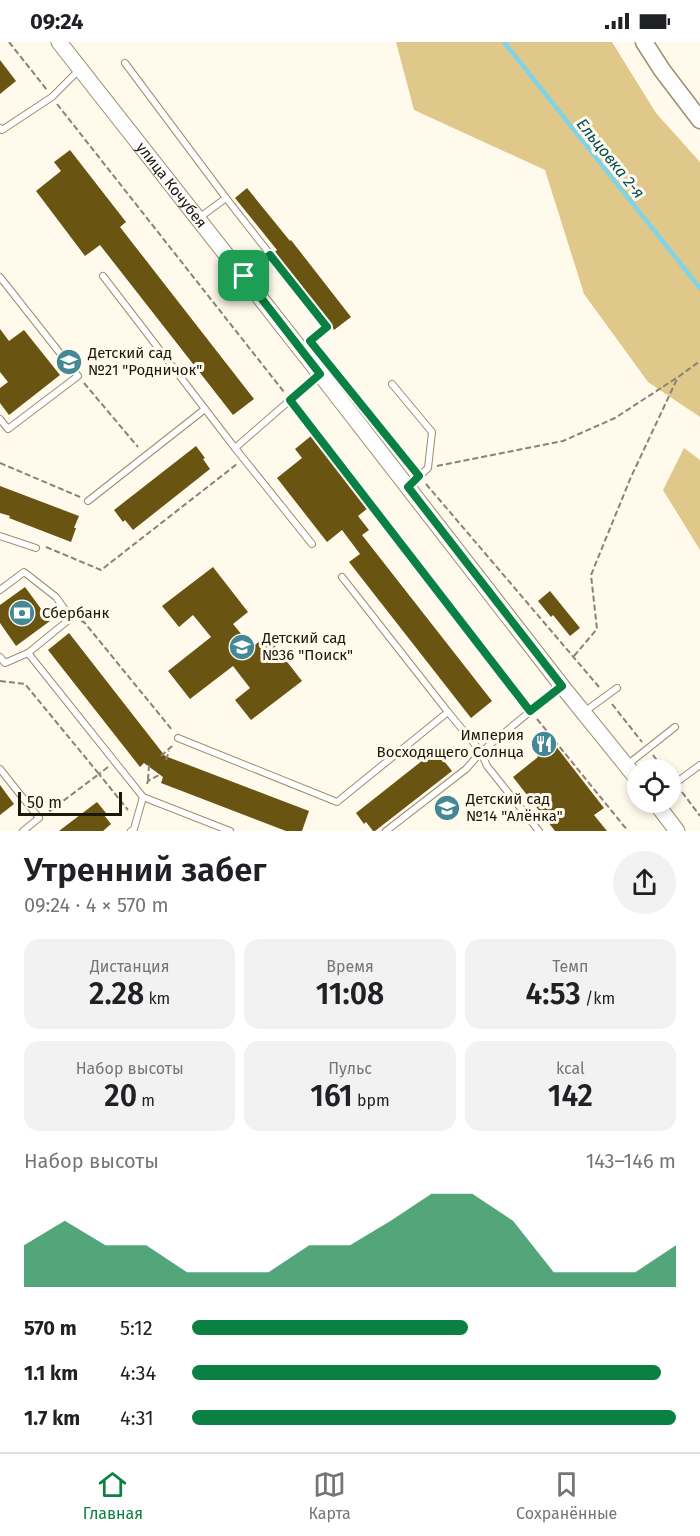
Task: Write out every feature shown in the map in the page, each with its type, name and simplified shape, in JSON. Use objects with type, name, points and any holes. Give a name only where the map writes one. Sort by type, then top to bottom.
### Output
[{"type":"main road","points":[[644,42],[700,120]]},
{"type":"street","name":"улица Кочубея","points":[[65,44],[80,69],[626,765]]},
{"type":"street","points":[[663,813],[677,831]]},
{"type":"lane","points":[[125,63],[226,198],[327,327],[300,349]]},
{"type":"lane","points":[[1,130],[52,97],[80,69]]},
{"type":"lane","points":[[198,219],[226,198]]},
{"type":"lane","points":[[244,276],[270,255]]},
{"type":"lane","points":[[0,276],[78,376],[8,429],[0,419]]},
{"type":"lane","points":[[103,276],[312,544]]},
{"type":"lane","points":[[235,447],[320,374]]},
{"type":"lane","points":[[392,384],[432,432],[428,468],[408,487]]},
{"type":"lane","points":[[88,501],[205,409]]},
{"type":"lane","points":[[0,536],[36,548]]},
{"type":"lane","points":[[0,590],[24,572],[56,597],[71,618],[28,653],[5,663],[0,657]]},
{"type":"lane","points":[[342,577],[481,752],[488,766],[539,831]]},
{"type":"lane","points":[[28,653],[143,797],[230,831]]},
{"type":"lane","points":[[386,831],[466,769],[481,752],[562,686]]},
{"type":"lane","points":[[584,712],[617,688]]},
{"type":"lane","points":[[178,738],[337,802],[448,712]]},
{"type":"lane","points":[[626,765],[675,727]]},
{"type":"lane","points":[[681,779],[700,765]]},
{"type":"lane","points":[[0,769],[39,818],[23,831]]},
{"type":"lane","points":[[131,831],[134,829],[143,797]]},
{"type":"path","points":[[9,42],[530,711],[627,831]]},
{"type":"path","points":[[428,468],[563,441],[615,418],[700,361]]},
{"type":"path","points":[[78,376],[146,456]]},
{"type":"path","points":[[574,656],[597,629],[591,575],[631,477],[678,377]]},
{"type":"path","points":[[36,548],[44,546],[101,570],[244,459]]},
{"type":"path","points":[[0,463],[88,501]]},
{"type":"path","points":[[419,476],[574,656],[655,759]]},
{"type":"path","points":[[71,618],[84,622],[178,738],[161,756]]},
{"type":"path","points":[[0,681],[25,684],[136,821]]},
{"type":"path","points":[[166,759],[170,748]]},
{"type":"path","points":[[143,797],[148,781],[149,765]]},
{"type":"path","points":[[39,818],[99,774]]},
{"type":"path","points":[[148,781],[160,774]]},
{"type":"path","points":[[681,794],[700,816]]},
{"type":"shaded area","points":[[396,42],[612,42],[656,113],[700,162],[700,417],[648,382],[584,294],[545,170],[414,110]]},
{"type":"shaded area","points":[[684,448],[700,460],[700,550],[663,490]]},
{"type":"building","points":[[0,60],[16,81],[0,94]]},
{"type":"building","points":[[70,150],[126,222],[120,227],[254,399],[233,415],[100,245],[85,256],[36,191],[61,171],[54,162]]},
{"type":"building","points":[[247,188],[351,317],[334,330],[275,252],[277,250],[235,198]]},
{"type":"building","points":[[0,329],[9,341],[24,330],[60,375],[9,415],[0,403],[0,388],[8,382],[0,372]]},
{"type":"building","points":[[311,436],[368,508],[358,516],[369,530],[362,535],[492,701],[471,718],[349,562],[360,554],[342,530],[327,542],[277,478],[302,458],[295,449]]},
{"type":"building","points":[[196,446],[210,469],[133,530],[125,520],[123,522],[114,510]]},
{"type":"building","points":[[0,486],[79,516],[71,542],[0,513]]},
{"type":"building","points":[[213,567],[248,612],[233,624],[252,647],[267,636],[302,681],[251,720],[235,700],[250,688],[233,666],[190,699],[168,671],[211,637],[193,615],[179,627],[162,606]]},
{"type":"building","name":"Сбербанк","points":[[25,587],[50,621],[16,646],[0,623],[0,605]]},
{"type":"building","points":[[550,591],[580,628],[570,636],[538,601]]},
{"type":"building","points":[[69,633],[165,756],[309,811],[302,831],[286,831],[161,783],[163,777],[144,763],[140,767],[48,650]]},
{"type":"building","points":[[548,736],[604,808],[594,815],[607,831],[555,831],[513,777],[538,757],[532,748]]},
{"type":"building","points":[[437,749],[452,771],[375,831],[366,822],[364,824],[356,813]]},
{"type":"building","points":[[0,785],[14,804],[0,815]]},
{"type":"building","points":[[97,802],[111,824],[103,831],[59,831]]},
{"type":"waterway","name":"Ельцовка 2-я","points":[[504,42],[700,288]]},
{"type":"place","name":"Детский сад №21 \"Родничок\"","points":[[69,362]]},
{"type":"place","name":"Сбербанк","points":[[22,613]]},
{"type":"place","name":"Детский сад №36 \"Поиск\"","points":[[242,647]]},
{"type":"place","name":"Империя Восходящего Солнца","points":[[544,744]]},
{"type":"place","name":"Детский сад №14 \"Алёнка\"","points":[[447,808]]},
{"type":"route","points":[[270,255],[327,327],[310,341],[419,476],[408,487],[562,686],[530,711],[290,400],[320,374],[244,276],[270,255]]}]
